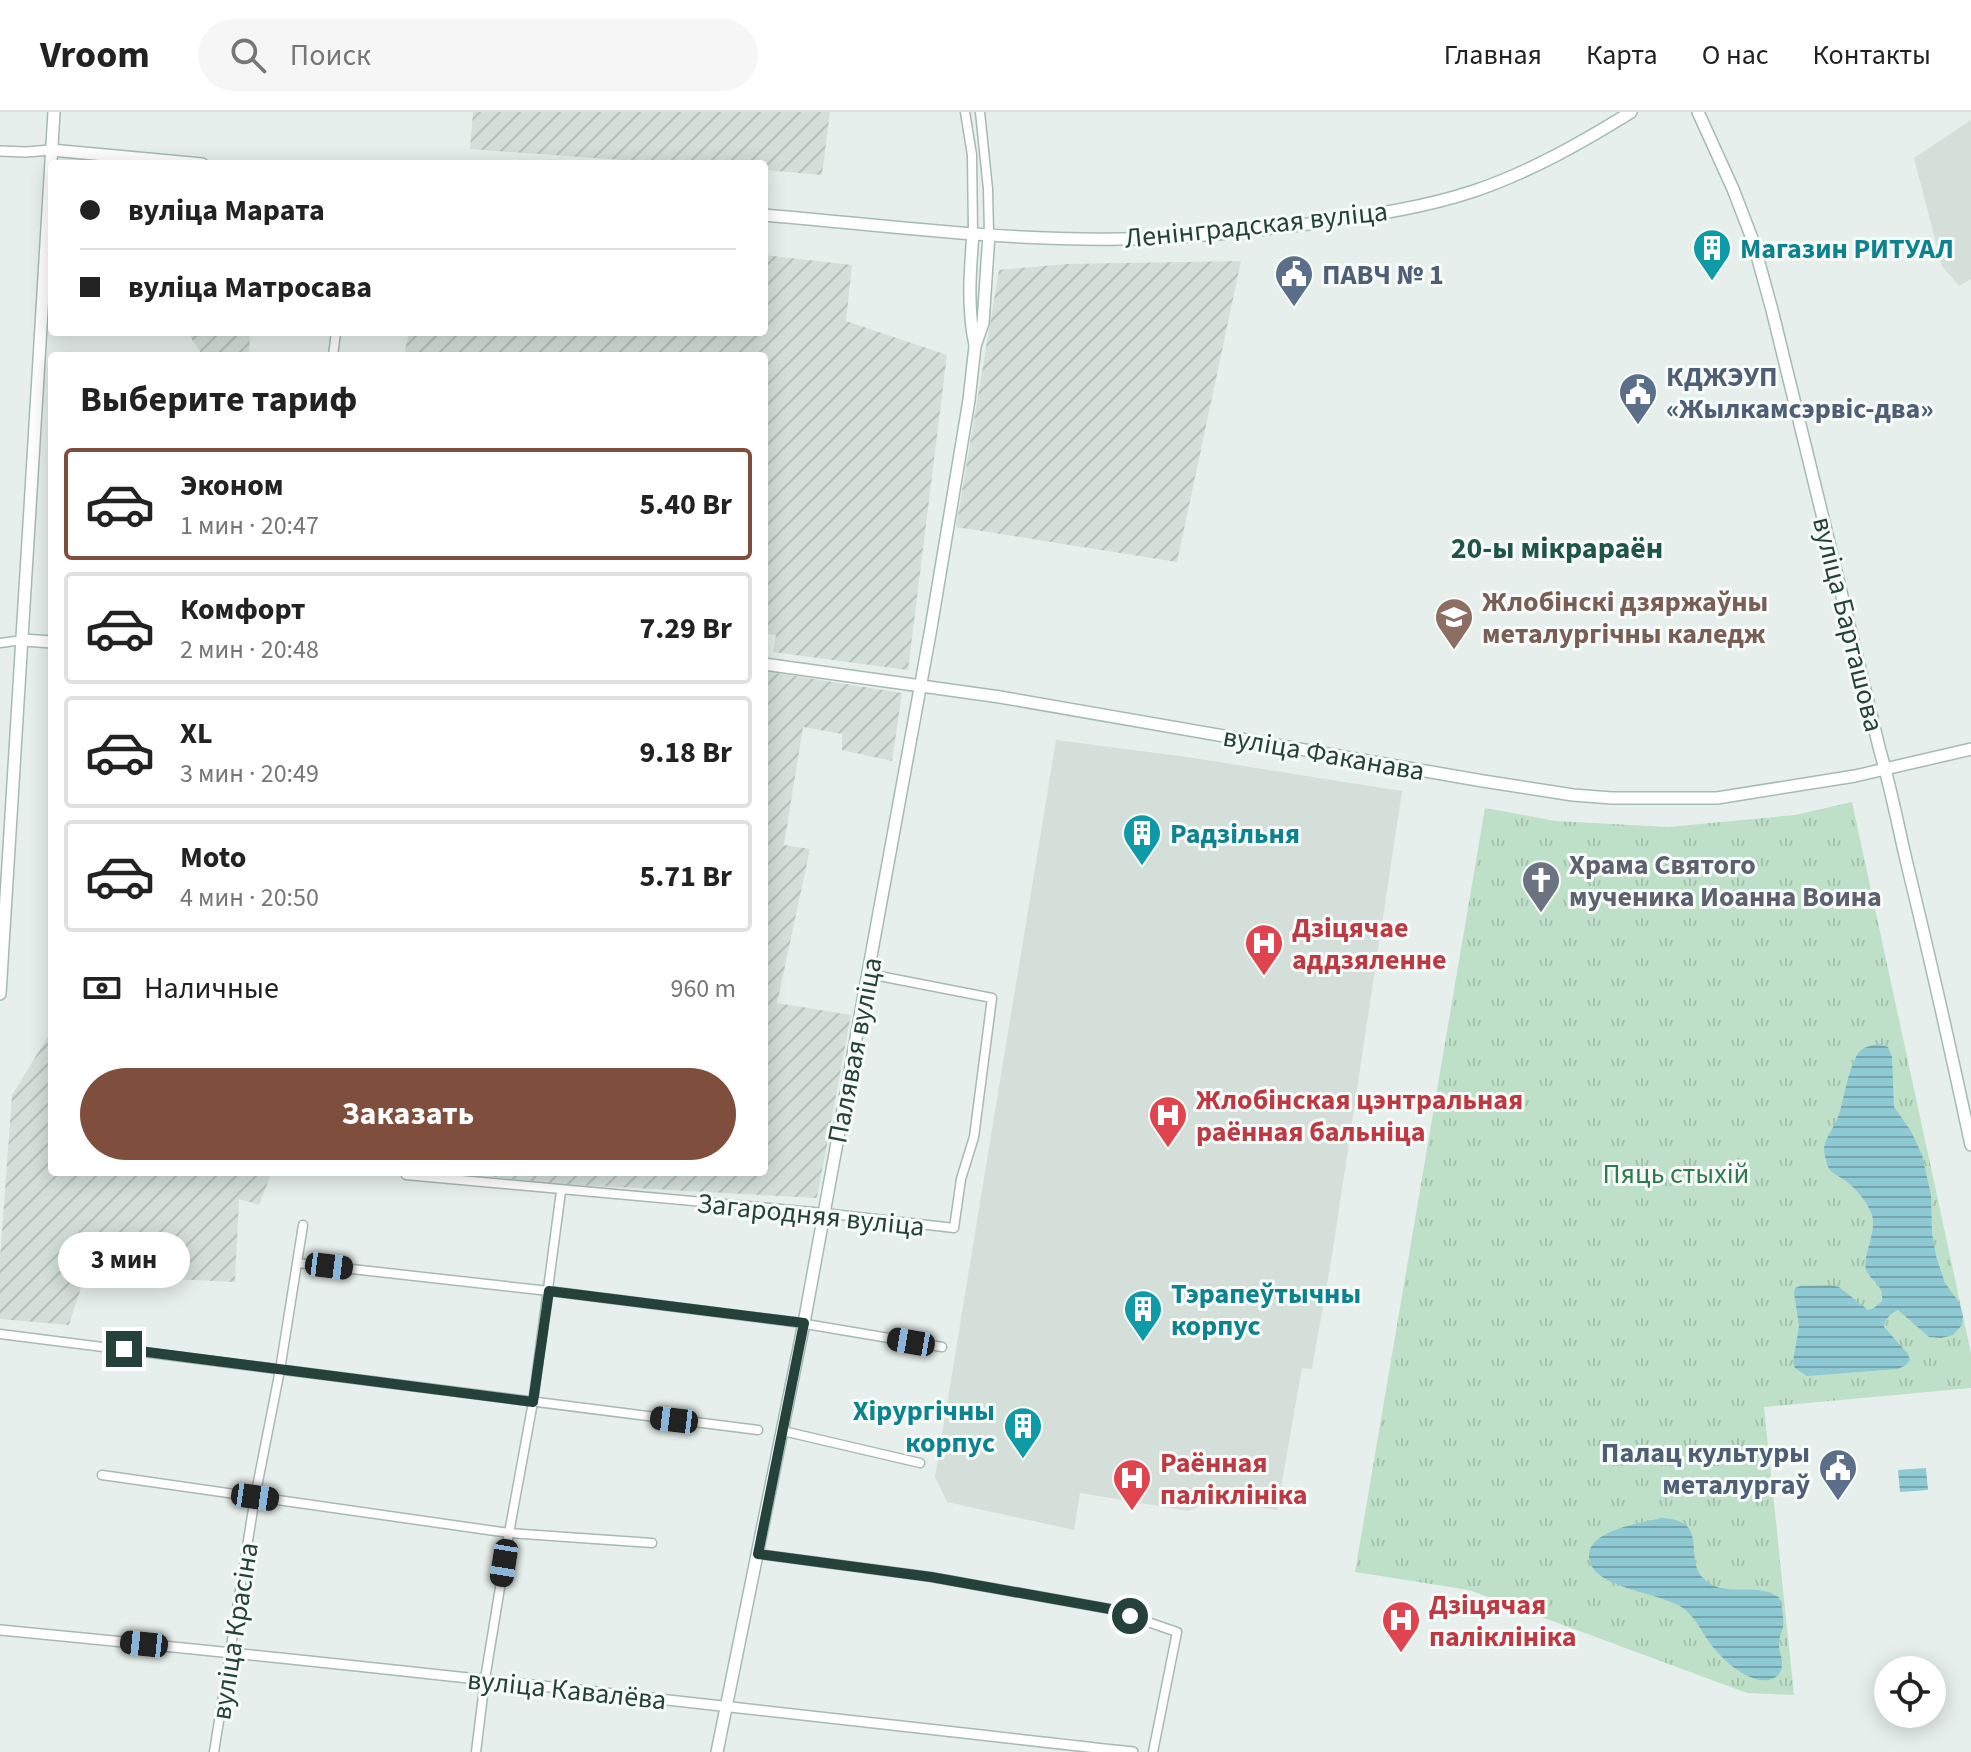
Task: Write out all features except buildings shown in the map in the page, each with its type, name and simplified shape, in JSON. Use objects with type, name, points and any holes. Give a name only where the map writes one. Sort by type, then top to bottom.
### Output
[{"type":"main road","points":[[50,160],[54,112]]},
{"type":"main road","name":"Ленінградская вуліца","points":[[768,215],[1080,239],[1194,236],[1269,229],[1400,210],[1475,191],[1582,143],[1631,112]]},
{"type":"main road","name":"вуліца Барташова","points":[[1698,112],[1753,241],[1885,768],[1971,1145]]},
{"type":"main road","points":[[51,150],[159,160]]},
{"type":"main road","points":[[0,994],[5,856],[23,640],[48,202]]},
{"type":"main road","name":"Палявая вуліца","points":[[973,233],[970,323],[975,346]]},
{"type":"main road","name":"Палявая вуліца","points":[[717,1752],[783,1431],[869,974],[967,414],[975,346],[983,323],[989,234]]},
{"type":"main road","points":[[23,640],[48,642]]},
{"type":"main road","name":"вуліца Факанава","points":[[768,665],[920,685],[1573,795],[1630,799],[1717,798],[1855,776],[1971,749]]},
{"type":"street","points":[[965,112],[972,155],[973,233]]},
{"type":"street","points":[[980,112],[989,234]]},
{"type":"street","points":[[0,151],[51,150]]},
{"type":"street","points":[[0,643],[23,640]]},
{"type":"street","name":"Загародняя вуліца","points":[[416,1176],[824,1213],[954,1228],[961,1179],[974,1137],[992,998],[869,974]]},
{"type":"street","points":[[476,1752],[485,1679],[533,1402],[561,1191]]},
{"type":"street","name":"вуліца Красіна","points":[[214,1752],[303,1225]]},
{"type":"street","points":[[298,1263],[804,1323],[942,1347]]},
{"type":"street","points":[[0,1334],[758,1430]]},
{"type":"street","points":[[783,1431],[920,1463]]},
{"type":"street","points":[[102,1475],[509,1533],[652,1543]]},
{"type":"street","points":[[758,1554],[931,1577],[1095,1606],[1177,1632],[1153,1752]]},
{"type":"street","name":"вуліца Кавалёва","points":[[0,1630],[485,1679],[1133,1752]]},
{"type":"shaded area","points":[[473,112],[830,112],[822,175],[768,170],[768,160],[622,160],[470,149]]},
{"type":"shaded area","points":[[1971,120],[1971,279],[1959,286],[1942,266],[1914,158]]},
{"type":"shaded area","points":[[768,255],[852,265],[846,321],[947,355],[908,670],[773,652],[776,635],[768,634],[768,352],[405,352],[408,336],[768,336]]},
{"type":"shaded area","points":[[1241,261],[1177,562],[956,527],[999,270],[1066,264]]},
{"type":"shaded area","points":[[190,336],[250,336],[249,352],[200,352]]},
{"type":"shaded area","points":[[768,672],[902,693],[892,761],[842,750],[842,734],[803,727],[784,845],[810,849],[777,1003],[851,1015],[817,1198],[560,1184],[483,1176],[768,1176]]},
{"type":"shaded area","name":"Жлобінская цэнтральная раённая бальніца","points":[[1056,740],[1402,791],[1332,1255],[1312,1369],[1302,1368],[1277,1510],[1213,1500],[1188,1511],[1080,1493],[1074,1530],[947,1502],[935,1477]]},
{"type":"shaded area","points":[[48,1036],[48,1176],[270,1176],[259,1205],[239,1199],[235,1282],[85,1275],[69,1325],[0,1319],[0,1258],[12,1095]]},
{"type":"green space","name":"Пяць стыхій","points":[[1852,802],[1971,1353],[1971,1388],[1764,1407],[1794,1695],[1747,1693],[1469,1590],[1355,1572],[1485,808],[1556,821],[1668,827],[1795,815]]},
{"type":"water","points":[[1878,1044],[1888,1047],[1892,1057],[1894,1107],[1911,1131],[1922,1155],[1931,1195],[1936,1256],[1945,1283],[1959,1302],[1962,1325],[1953,1335],[1929,1337],[1898,1310],[1888,1317],[1884,1327],[1908,1354],[1910,1360],[1906,1365],[1898,1369],[1807,1376],[1795,1368],[1793,1362],[1799,1326],[1795,1288],[1839,1287],[1868,1310],[1882,1301],[1881,1290],[1868,1274],[1865,1264],[1873,1229],[1872,1215],[1858,1192],[1829,1168],[1824,1148],[1838,1118],[1857,1055],[1863,1049]]},
{"type":"water","points":[[1926,1468],[1928,1490],[1900,1492],[1898,1470]]},
{"type":"water","points":[[1661,1518],[1686,1525],[1691,1532],[1697,1568],[1709,1583],[1725,1589],[1769,1592],[1779,1597],[1783,1620],[1779,1643],[1782,1663],[1775,1678],[1760,1680],[1743,1674],[1721,1656],[1683,1608],[1612,1582],[1592,1566],[1589,1554],[1598,1539],[1630,1525]]},
{"type":"place","name":"Магазин РИТУАЛ","points":[[1712,282]]},
{"type":"place","name":"ПАВЧ № 1","points":[[1294,308]]},
{"type":"place","name":"КДЖЭУП «Жылкамсэрвіс-два»","points":[[1638,426]]},
{"type":"place","name":"Жлобінскі дзяржаўны металургічны каледж","points":[[1454,651]]},
{"type":"place","name":"Радзільня","points":[[1142,867]]},
{"type":"place","name":"Храма Святого мученика Иоанна Воина","points":[[1541,914]]},
{"type":"place","name":"Дзіцячае аддзяленне","points":[[1264,977]]},
{"type":"place","name":"Жлобінская цэнтральная раённая бальніца","points":[[1168,1149]]},
{"type":"place","name":"Тэрапеўтычны корпус","points":[[1143,1343]]},
{"type":"place","name":"Хірургічны корпус","points":[[1023,1460]]},
{"type":"place","name":"Палац культуры металургаў","points":[[1838,1502]]},
{"type":"place","name":"Раённая паліклініка","points":[[1132,1512]]},
{"type":"place","name":"Дзіцячая паліклініка","points":[[1401,1654]]},
{"type":"district","name":"20-ы мікрараён","points":[[1557,548]]},
{"type":"route","points":[[124,1349],[533,1402],[549,1291],[804,1323],[758,1554],[931,1577],[1110,1609],[1130,1616]]}]
